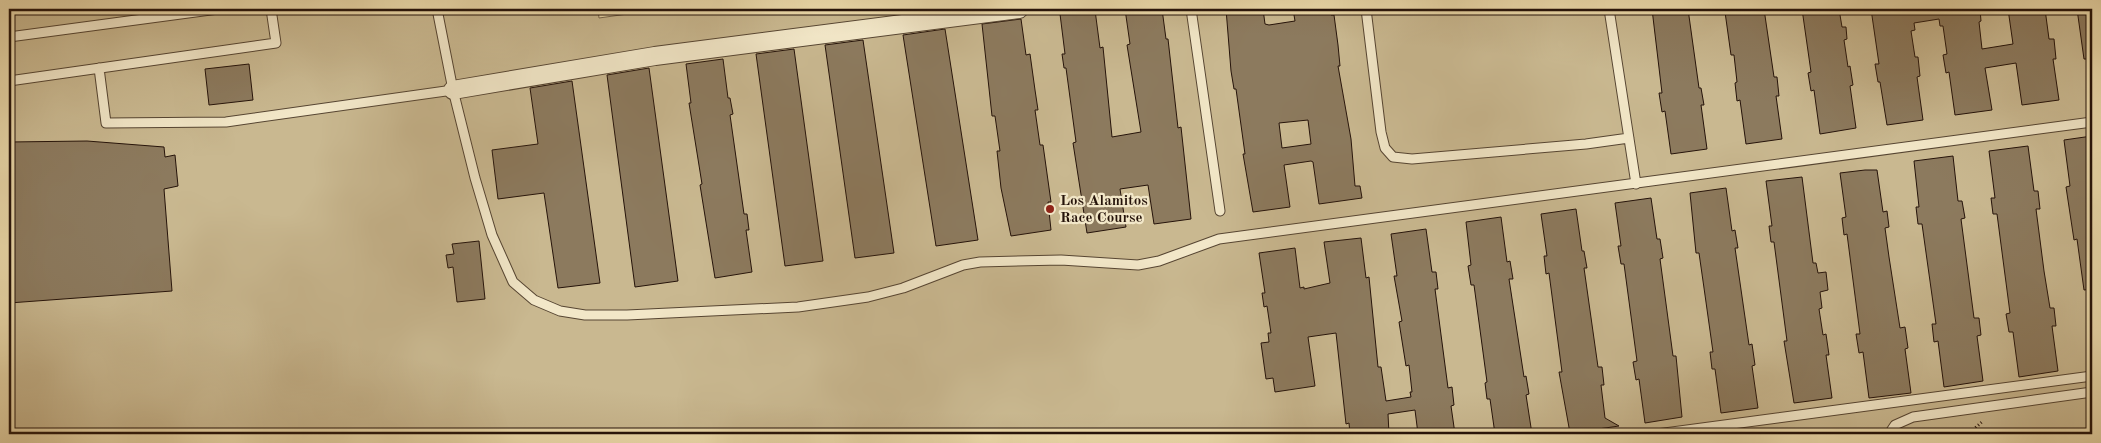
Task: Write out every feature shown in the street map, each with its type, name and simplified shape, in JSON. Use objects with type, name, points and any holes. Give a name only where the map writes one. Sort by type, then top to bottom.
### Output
[{"type":"street","points":[[453,90],[655,56],[1019,9]]},
{"type":"lane","points":[[9,37],[218,9]]},
{"type":"lane","points":[[9,81],[276,43],[271,9]]},
{"type":"lane","points":[[437,9],[453,90],[475,178],[492,235],[513,282],[534,300],[560,311],[585,314],[627,315],[798,307],[868,297],[903,288],[963,265],[980,262],[1061,260],[1138,265],[1159,261],[1219,239],[2092,122]]},
{"type":"lane","points":[[1191,9],[1220,211]]},
{"type":"lane","points":[[1366,9],[1382,132],[1385,148],[1393,157],[1422,158],[1586,144],[1629,138]]},
{"type":"lane","points":[[1609,9],[1636,184]]},
{"type":"lane","points":[[99,68],[106,123],[226,122],[453,90]]},
{"type":"lane","points":[[1657,434],[2092,376]]},
{"type":"lane","points":[[1889,434],[1895,425],[1913,417],[2092,392]]},
{"type":"shaded area","name":"Los Alamitos Race Course","points":[[9,9],[598,9],[599,18],[663,9],[2092,9],[2092,434],[9,434]]},
{"type":"building","points":[[1125,9],[1162,9],[1166,39],[1168,39],[1178,128],[1181,127],[1191,219],[1154,224],[1148,185],[1120,189],[1126,227],[1087,233],[1073,143],[1076,142],[1066,68],[1064,68],[1062,54],[1065,54],[1060,14],[1095,10],[1100,48],[1103,47],[1112,137],[1141,132],[1127,45],[1130,44]]},
{"type":"building","points":[[1226,9],[1263,9],[1265,24],[1269,25],[1295,21],[1293,9],[1330,9],[1331,15],[1334,15],[1340,66],[1338,66],[1351,139],[1355,186],[1360,186],[1362,198],[1319,204],[1313,162],[1311,161],[1284,165],[1290,207],[1253,212],[1243,154],[1245,154],[1236,89],[1234,89]],"holes":[[[1308,120],[1311,144],[1282,148],[1279,123]]]},
{"type":"building","points":[[1652,9],[1688,9],[1699,88],[1701,88],[1704,105],[1701,105],[1707,149],[1671,154],[1665,111],[1662,112],[1659,93],[1662,93]]},
{"type":"building","points":[[1727,9],[1764,9],[1774,77],[1777,77],[1779,96],[1776,96],[1782,139],[1746,144],[1740,100],[1737,101],[1734,55],[1731,55],[1725,12],[1728,11]]},
{"type":"building","points":[[1802,9],[1839,9],[1842,27],[1846,27],[1847,39],[1844,40],[1853,85],[1850,86],[1856,128],[1820,134],[1814,90],[1811,91],[1808,73],[1811,72]]},
{"type":"building","points":[[1871,9],[1980,9],[1981,21],[1979,22],[1982,49],[2013,44],[2008,9],[2045,9],[2049,39],[2054,39],[2056,59],[2053,59],[2059,100],[2022,105],[2016,63],[1985,68],[1992,110],[1955,115],[1949,72],[1946,73],[1943,55],[1947,54],[1943,26],[1940,26],[1939,19],[1914,23],[1915,30],[1911,31],[1915,57],[1918,57],[1920,76],[1917,77],[1923,120],[1887,125],[1875,64],[1879,64]]},
{"type":"building","points":[[2077,9],[2092,9],[2092,59],[2084,59]]},
{"type":"building","points":[[1021,19],[1026,55],[1030,54],[1038,110],[1035,110],[1040,145],[1043,145],[1051,202],[1048,202],[1051,230],[1011,236],[1001,188],[997,151],[1000,151],[995,116],[992,116],[982,24]]},
{"type":"building","points":[[945,29],[978,240],[936,246],[903,35]]},
{"type":"building","points":[[863,40],[894,253],[855,258],[825,45]]},
{"type":"building","points":[[794,49],[823,261],[785,266],[756,54]]},
{"type":"building","points":[[723,59],[728,98],[730,98],[733,114],[730,115],[744,214],[747,214],[749,230],[746,230],[752,272],[715,278],[700,185],[702,184],[689,103],[691,103],[686,64]]},
{"type":"building","points":[[249,64],[253,100],[209,105],[205,69]]},
{"type":"building","points":[[649,68],[678,281],[635,287],[607,75]]},
{"type":"building","points":[[572,81],[600,283],[558,288],[544,193],[498,199],[492,150],[538,144],[530,88]]},
{"type":"building","points":[[2092,136],[2092,289],[2084,290],[2077,239],[2074,240],[2066,187],[2070,186],[2064,140]]},
{"type":"building","points":[[87,141],[164,147],[165,157],[175,155],[178,186],[164,189],[172,291],[9,303],[9,142]]},
{"type":"building","points":[[2028,146],[2034,191],[2038,191],[2040,209],[2036,209],[2044,271],[2050,308],[2054,308],[2056,326],[2052,326],[2058,371],[2019,377],[2013,332],[2009,332],[2006,314],[2010,313],[1997,214],[1993,214],[1991,198],[1995,198],[1989,151]]},
{"type":"building","points":[[1953,156],[1958,201],[1962,201],[1965,218],[1961,219],[1974,318],[1979,318],[1981,335],[1977,336],[1983,381],[1944,387],[1938,341],[1934,342],[1932,324],[1936,324],[1922,224],[1918,224],[1916,207],[1919,207],[1914,161]]},
{"type":"building","points":[[1877,170],[1883,212],[1887,211],[1889,227],[1885,228],[1900,328],[1905,327],[1908,348],[1905,349],[1911,393],[1869,398],[1863,352],[1859,353],[1856,334],[1860,334],[1847,234],[1844,235],[1842,218],[1846,217],[1840,173]]},
{"type":"building","points":[[1802,177],[1813,263],[1816,263],[1818,273],[1826,272],[1828,290],[1820,292],[1822,308],[1819,309],[1823,335],[1826,334],[1829,355],[1826,355],[1832,398],[1794,403],[1784,341],[1787,341],[1774,242],[1771,242],[1769,226],[1772,226],[1766,181]]},
{"type":"building","points":[[1726,188],[1732,231],[1735,230],[1738,248],[1735,248],[1749,345],[1752,344],[1755,365],[1752,366],[1758,408],[1721,413],[1715,369],[1712,369],[1710,352],[1713,352],[1699,253],[1696,253],[1690,193]]},
{"type":"building","points":[[1651,198],[1657,239],[1660,239],[1663,258],[1660,259],[1673,356],[1676,356],[1682,417],[1645,423],[1639,379],[1636,380],[1633,362],[1637,361],[1624,264],[1621,264],[1618,246],[1621,246],[1615,203]]},
{"type":"building","points":[[1576,209],[1582,251],[1584,251],[1587,268],[1584,268],[1598,367],[1602,367],[1604,385],[1601,385],[1605,418],[1619,426],[1570,433],[1559,372],[1562,372],[1549,273],[1546,274],[1544,256],[1547,256],[1541,214]]},
{"type":"building","points":[[1501,217],[1507,262],[1510,261],[1513,279],[1509,279],[1524,377],[1526,376],[1529,394],[1526,395],[1532,434],[1495,434],[1490,399],[1487,399],[1485,383],[1487,382],[1474,285],[1471,285],[1468,266],[1471,265],[1466,222]]},
{"type":"building","points":[[1426,229],[1432,272],[1436,272],[1438,289],[1435,289],[1448,388],[1452,387],[1454,405],[1451,406],[1455,434],[1418,434],[1415,410],[1388,414],[1389,434],[1350,434],[1349,423],[1346,424],[1336,333],[1308,337],[1315,386],[1275,392],[1273,378],[1266,379],[1261,343],[1269,342],[1268,333],[1271,333],[1267,306],[1264,307],[1262,293],[1265,293],[1259,253],[1295,248],[1300,288],[1304,287],[1304,289],[1330,283],[1324,242],[1361,238],[1366,278],[1369,277],[1378,367],[1381,367],[1386,401],[1411,397],[1410,392],[1412,392],[1409,365],[1406,366],[1399,322],[1402,321],[1394,276],[1397,276],[1391,234]]},
{"type":"building","points":[[479,241],[485,299],[457,302],[453,267],[448,268],[446,255],[454,254],[452,244]]},
{"type":"place","name":"Los Alamitos Race Course","points":[[1050,209]]}]
